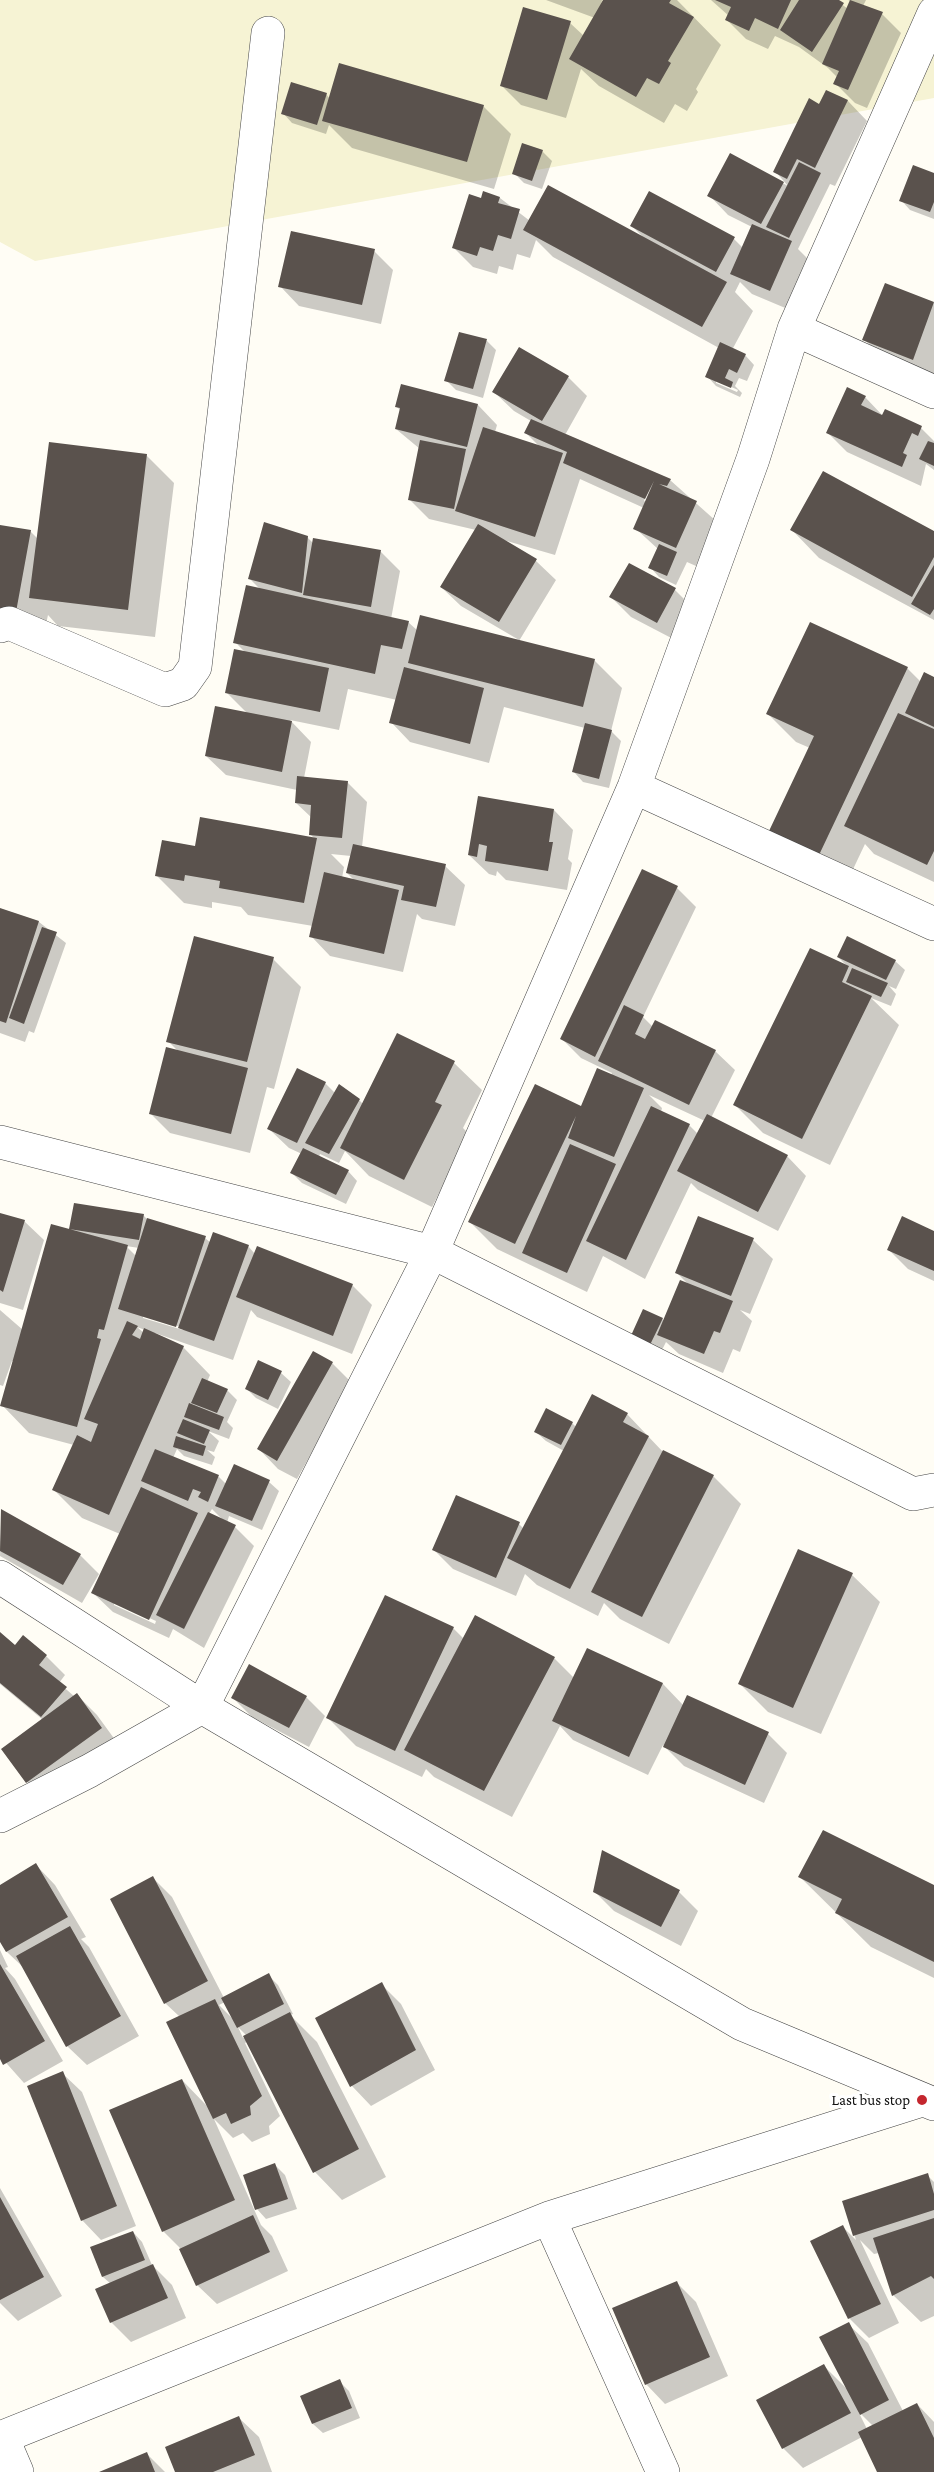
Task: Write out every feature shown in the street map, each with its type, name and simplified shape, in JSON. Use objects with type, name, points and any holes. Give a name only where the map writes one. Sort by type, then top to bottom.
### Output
[{"type":"street","points":[[0,1816],[89,1771],[202,1707],[432,1252],[634,787],[753,459],[794,329],[934,13]]},
{"type":"street","points":[[0,626],[9,623],[165,690],[183,684],[195,667],[268,33]]},
{"type":"street","points":[[794,329],[934,392]]},
{"type":"street","points":[[634,787],[934,924]]},
{"type":"street","points":[[0,1142],[432,1252],[913,1494],[934,1490]]},
{"type":"street","points":[[0,1577],[202,1707],[742,2024],[928,2102]]},
{"type":"street","points":[[17,2472],[1,2437],[549,2218],[928,2102]]},
{"type":"street","points":[[549,2218],[663,2472]]},
{"type":"shaded area","points":[[0,0],[934,0],[934,98],[35,261],[0,242]]},
{"type":"building","points":[[603,0],[671,0],[669,3],[694,17],[668,61],[671,63],[659,84],[647,78],[636,97],[569,59]]},
{"type":"building","points":[[715,0],[791,0],[778,29],[755,18],[749,31],[725,20],[731,7]]},
{"type":"building","points":[[799,0],[839,0],[844,3],[812,52],[780,30]]},
{"type":"building","points":[[850,0],[883,12],[848,90],[833,84],[839,71],[822,64]]},
{"type":"building","points":[[523,7],[571,21],[547,100],[500,86]]},
{"type":"building","points":[[339,63],[484,105],[467,162],[322,121]]},
{"type":"building","points":[[291,82],[327,93],[317,125],[281,114]]},
{"type":"building","points":[[826,90],[848,100],[815,168],[797,159],[787,179],[773,172],[809,98],[819,104]]},
{"type":"building","points":[[522,143],[543,150],[532,181],[512,174]]},
{"type":"building","points":[[730,153],[784,182],[761,224],[707,196]]},
{"type":"building","points":[[799,162],[821,173],[789,238],[766,227]]},
{"type":"building","points":[[913,165],[934,173],[934,202],[930,212],[899,201]]},
{"type":"building","points":[[548,185],[727,282],[702,327],[523,230]]},
{"type":"building","points":[[483,191],[500,197],[498,203],[520,209],[511,239],[498,235],[493,251],[480,247],[477,256],[452,248],[469,194],[481,198]]},
{"type":"building","points":[[649,191],[735,237],[716,272],[630,226]]},
{"type":"building","points":[[752,224],[792,241],[770,291],[730,274]]},
{"type":"building","points":[[291,231],[375,249],[362,305],[278,287]]},
{"type":"building","points":[[885,283],[934,302],[913,360],[862,340]]},
{"type":"building","points":[[459,332],[487,339],[473,389],[444,381]]},
{"type":"building","points":[[720,342],[746,354],[737,373],[729,369],[725,378],[733,382],[731,388],[705,377]]},
{"type":"building","points":[[519,347],[569,376],[542,421],[492,392]]},
{"type":"building","points":[[401,384],[478,404],[467,447],[395,429],[400,408],[395,407]]},
{"type":"building","points":[[847,387],[866,396],[861,405],[882,415],[885,409],[922,426],[918,436],[912,433],[903,453],[907,455],[902,467],[826,433]]},
{"type":"building","points":[[531,419],[671,479],[667,486],[659,484],[697,501],[676,548],[633,529],[654,481],[645,499],[563,463],[567,452],[524,433]]},
{"type":"building","points":[[483,427],[563,453],[535,537],[455,511]]},
{"type":"building","points":[[420,440],[466,449],[454,509],[408,500]]},
{"type":"building","points":[[928,441],[934,443],[934,466],[919,459]]},
{"type":"building","points":[[49,442],[147,454],[128,610],[29,598]]},
{"type":"building","points":[[823,471],[934,531],[934,557],[912,597],[790,530]]},
{"type":"building","points":[[264,522],[308,536],[302,593],[248,579]]},
{"type":"building","points":[[478,524],[537,559],[499,622],[440,587]]},
{"type":"building","points":[[0,525],[31,530],[16,612],[0,609]]},
{"type":"building","points":[[313,538],[381,550],[371,607],[303,595]]},
{"type":"building","points":[[659,544],[677,552],[667,576],[648,568]]},
{"type":"building","points":[[629,563],[676,588],[657,623],[609,597]]},
{"type":"building","points":[[934,565],[934,609],[930,615],[911,604]]},
{"type":"building","points":[[246,585],[409,621],[402,649],[381,645],[375,674],[233,643]]},
{"type":"building","points":[[420,615],[595,659],[583,707],[408,663]]},
{"type":"building","points":[[810,622],[908,667],[819,855],[769,831],[814,736],[766,714]]},
{"type":"building","points":[[234,649],[329,668],[320,712],[225,693]]},
{"type":"building","points":[[404,667],[484,688],[470,744],[389,723]]},
{"type":"building","points":[[924,672],[934,677],[934,727],[905,713]]},
{"type":"building","points":[[215,706],[292,721],[282,772],[205,756]]},
{"type":"building","points":[[898,713],[934,729],[934,851],[927,865],[844,826]]},
{"type":"building","points":[[585,723],[612,730],[599,779],[572,772]]},
{"type":"building","points":[[297,776],[348,781],[342,838],[309,835],[311,805],[295,803]]},
{"type":"building","points":[[478,796],[554,809],[549,842],[553,842],[548,871],[485,861],[487,846],[479,844],[477,857],[468,855]]},
{"type":"building","points":[[200,817],[317,838],[304,903],[219,888],[220,881],[185,875],[184,881],[155,876],[162,840],[195,846]]},
{"type":"building","points":[[353,844],[446,864],[436,907],[401,900],[404,886],[346,873]]},
{"type":"building","points":[[642,869],[678,886],[595,1057],[560,1039]]},
{"type":"building","points":[[324,872],[399,890],[384,954],[309,937]]},
{"type":"building","points":[[0,908],[39,921],[6,1023],[0,1021]]},
{"type":"building","points":[[42,927],[57,932],[24,1024],[9,1018]]},
{"type":"building","points":[[194,936],[274,957],[247,1062],[166,1042]]},
{"type":"building","points":[[847,936],[896,960],[886,980],[837,957]]},
{"type":"building","points":[[810,948],[849,966],[842,982],[872,996],[802,1139],[733,1105]]},
{"type":"building","points":[[852,968],[888,983],[881,997],[846,982]]},
{"type":"building","points":[[624,1005],[644,1015],[635,1034],[645,1039],[655,1020],[716,1050],[689,1105],[598,1061]]},
{"type":"building","points":[[397,1033],[455,1061],[435,1102],[442,1105],[404,1180],[340,1148]]},
{"type":"building","points":[[166,1047],[248,1068],[231,1134],[149,1114]]},
{"type":"building","points":[[297,1068],[326,1082],[297,1143],[267,1129]]},
{"type":"building","points":[[597,1068],[644,1088],[614,1157],[568,1138],[576,1116],[515,1244],[468,1222],[535,1084],[581,1106]]},
{"type":"building","points":[[339,1084],[360,1099],[329,1154],[305,1143]]},
{"type":"building","points":[[651,1106],[690,1124],[626,1260],[586,1241]]},
{"type":"building","points":[[707,1114],[788,1155],[758,1212],[677,1171]]},
{"type":"building","points":[[570,1144],[616,1164],[567,1273],[522,1253]]},
{"type":"building","points":[[303,1148],[349,1170],[336,1195],[290,1173]]},
{"type":"building","points":[[74,1203],[144,1214],[139,1240],[69,1229]]},
{"type":"building","points":[[0,1213],[25,1220],[3,1292],[0,1290]]},
{"type":"building","points":[[698,1216],[754,1238],[731,1296],[675,1273]]},
{"type":"building","points":[[902,1216],[934,1231],[934,1271],[887,1250]]},
{"type":"building","points":[[147,1218],[206,1236],[176,1327],[118,1309]]},
{"type":"building","points":[[51,1224],[128,1245],[104,1330],[99,1329],[97,1338],[101,1339],[77,1427],[0,1406]]},
{"type":"building","points":[[213,1232],[249,1245],[214,1341],[178,1328]]},
{"type":"building","points":[[257,1246],[353,1284],[333,1336],[236,1297]]},
{"type":"building","points":[[680,1280],[733,1301],[720,1333],[714,1331],[704,1354],[657,1335]]},
{"type":"building","points":[[643,1309],[663,1318],[648,1349],[629,1340]]},
{"type":"building","points":[[127,1321],[138,1326],[132,1335],[140,1339],[144,1328],[184,1346],[109,1515],[52,1490],[77,1435],[91,1442],[98,1424],[84,1419]]},
{"type":"building","points":[[313,1351],[333,1362],[277,1461],[257,1449]]},
{"type":"building","points":[[258,1360],[282,1371],[268,1400],[245,1389]]},
{"type":"building","points":[[202,1378],[228,1389],[217,1413],[191,1403]]},
{"type":"building","points":[[592,1394],[628,1413],[623,1422],[649,1436],[570,1589],[507,1558]]},
{"type":"building","points":[[189,1403],[224,1417],[219,1430],[184,1417]]},
{"type":"building","points":[[546,1408],[573,1422],[561,1445],[534,1432]]},
{"type":"building","points":[[183,1419],[210,1430],[204,1444],[177,1433]]},
{"type":"building","points":[[176,1436],[206,1446],[203,1456],[173,1447]]},
{"type":"building","points":[[155,1449],[219,1475],[208,1502],[198,1497],[201,1492],[193,1489],[188,1501],[141,1481]]},
{"type":"building","points":[[663,1450],[714,1475],[642,1617],[591,1592]]},
{"type":"building","points":[[234,1464],[270,1480],[252,1521],[215,1506]]},
{"type":"building","points":[[141,1487],[198,1513],[149,1620],[91,1593]]},
{"type":"building","points":[[456,1495],[520,1522],[496,1578],[432,1550]]},
{"type":"building","points":[[1,1509],[81,1554],[63,1585],[0,1551]]},
{"type":"building","points":[[208,1512],[236,1525],[184,1629],[156,1615]]},
{"type":"building","points":[[798,1549],[853,1573],[793,1708],[738,1684]]},
{"type":"building","points":[[385,1595],[454,1627],[395,1751],[326,1718]]},
{"type":"building","points":[[475,1615],[555,1657],[484,1791],[404,1750]]},
{"type":"building","points":[[0,1632],[15,1645],[23,1635],[47,1655],[39,1665],[67,1687],[41,1717],[0,1683]]},
{"type":"building","points":[[587,1648],[663,1683],[629,1757],[552,1721]]},
{"type":"building","points":[[249,1664],[307,1696],[289,1728],[231,1698]]},
{"type":"building","points":[[77,1693],[102,1728],[26,1783],[1,1749]]},
{"type":"building","points":[[687,1695],[769,1732],[745,1785],[663,1747]]},
{"type":"building","points":[[823,1830],[934,1885],[934,1962],[835,1913],[842,1899],[798,1877]]},
{"type":"building","points":[[602,1850],[680,1890],[661,1927],[593,1892]]},
{"type":"building","points":[[36,1863],[68,1917],[6,1952],[0,1942],[0,1885]]},
{"type":"building","points":[[153,1876],[208,1981],[164,2004],[110,1899]]},
{"type":"building","points":[[70,1926],[121,2016],[66,2047],[16,1956]]},
{"type":"building","points":[[0,1964],[45,2041],[3,2065],[0,2059]]},
{"type":"building","points":[[269,1973],[284,2004],[237,2028],[221,1998]]},
{"type":"building","points":[[382,1982],[416,2050],[350,2087],[315,2018]]},
{"type":"building","points":[[215,1999],[262,2096],[250,2106],[251,2115],[231,2124],[226,2113],[213,2119],[166,2022]]},
{"type":"building","points":[[290,2012],[359,2149],[313,2173],[243,2036]]},
{"type":"building","points":[[63,2071],[117,2206],[81,2221],[27,2086]]},
{"type":"building","points":[[182,2079],[235,2200],[162,2232],[109,2110]]},
{"type":"building","points":[[275,2163],[288,2199],[255,2210],[243,2175]]},
{"type":"building","points":[[928,2173],[934,2194],[934,2210],[853,2236],[842,2201]]},
{"type":"building","points":[[0,2197],[44,2277],[0,2300]]},
{"type":"building","points":[[253,2215],[270,2252],[196,2286],[179,2249]]},
{"type":"building","points":[[934,2218],[934,2279],[931,2276],[892,2296],[873,2238]]},
{"type":"building","points":[[843,2225],[881,2304],[848,2319],[810,2241]]},
{"type":"building","points":[[133,2231],[145,2260],[102,2277],[90,2247]]},
{"type":"building","points":[[153,2264],[168,2298],[110,2323],[95,2289]]},
{"type":"building","points":[[677,2281],[710,2357],[645,2385],[612,2308]]},
{"type":"building","points":[[849,2322],[889,2400],[860,2415],[819,2337]]},
{"type":"building","points":[[824,2364],[851,2413],[782,2449],[756,2400]]},
{"type":"building","points":[[340,2379],[352,2408],[312,2424],[300,2396]]},
{"type":"building","points":[[917,2403],[934,2438],[934,2472],[877,2472],[858,2432]]},
{"type":"building","points":[[239,2416],[255,2455],[213,2472],[175,2472],[165,2447]]},
{"type":"building","points":[[147,2452],[155,2472],[99,2472]]},
{"type":"place","name":"Last bus stop","points":[[922,2100]]}]
